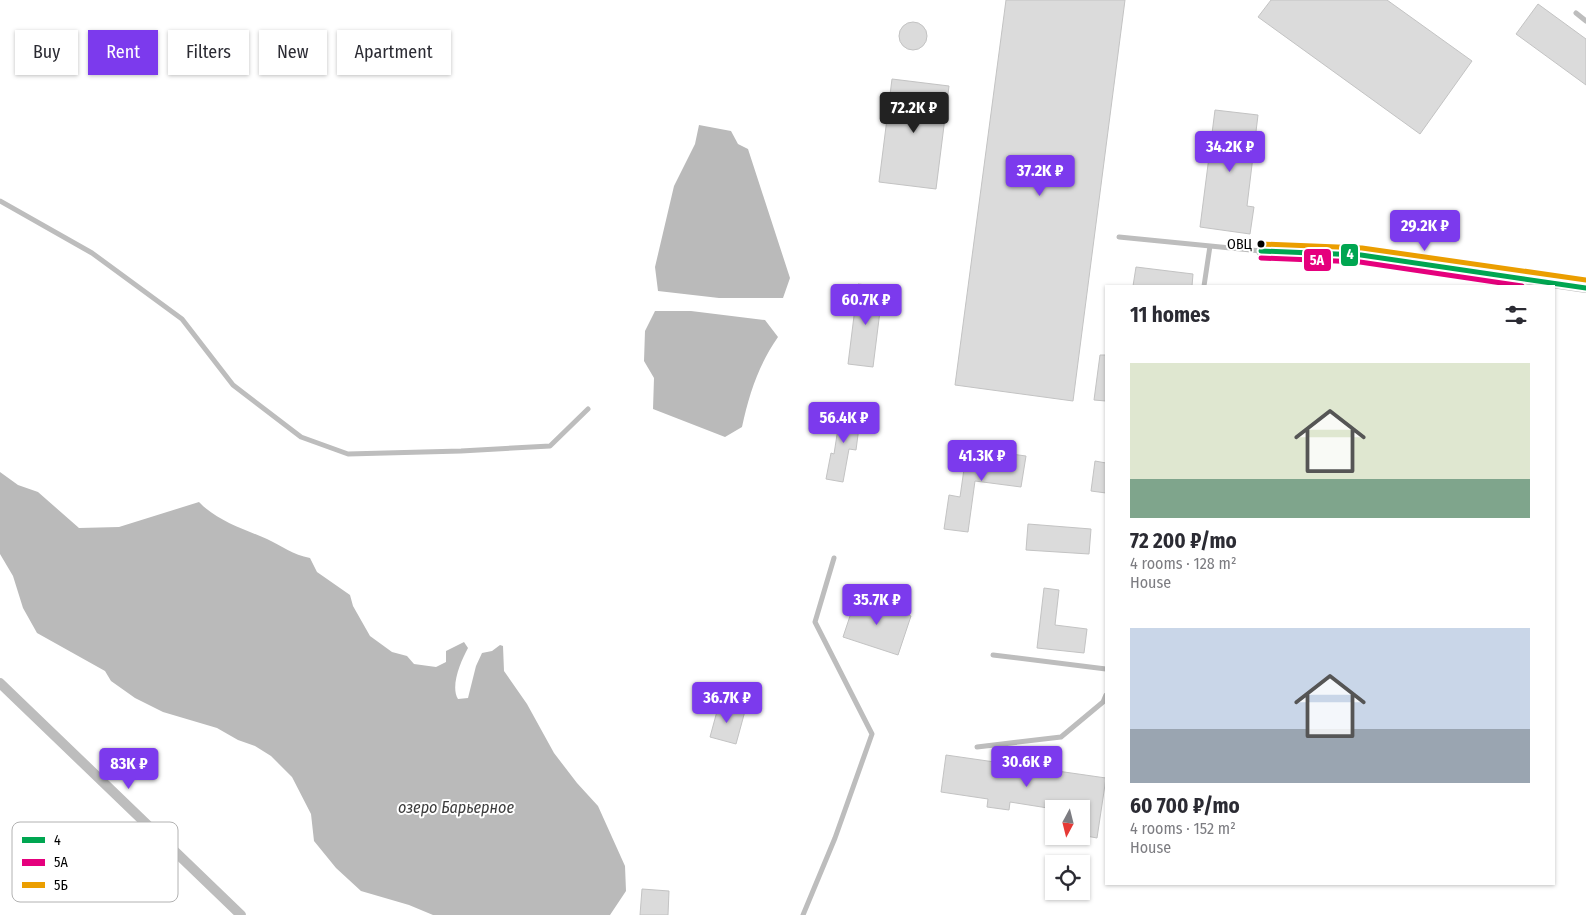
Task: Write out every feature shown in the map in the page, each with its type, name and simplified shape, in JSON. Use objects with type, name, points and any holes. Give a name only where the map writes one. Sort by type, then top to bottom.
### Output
[{"type":"street","points":[[1261,251],[1361,255],[1586,288]]},
{"type":"street","points":[[0,683],[144,822]]},
{"type":"street","points":[[178,855],[240,915]]},
{"type":"lane","points":[[1576,13],[1586,21]]},
{"type":"lane","points":[[0,201],[92,253],[182,319],[233,385],[301,437],[348,454],[461,452],[550,446],[588,409]]},
{"type":"lane","points":[[1119,237],[1261,251]]},
{"type":"lane","points":[[1204,285],[1210,246]]},
{"type":"lane","points":[[803,915],[835,838],[872,734],[815,622],[834,558]]},
{"type":"lane","points":[[992,655],[1105,669]]},
{"type":"lane","points":[[977,747],[1061,737],[1103,702],[1105,697]]},
{"type":"water","points":[[699,125],[731,131],[738,144],[748,149],[790,278],[783,298],[719,298],[658,291],[655,267],[674,186],[695,144]]},
{"type":"water","points":[[655,311],[691,311],[765,320],[778,337],[765,358],[756,380],[742,427],[725,437],[653,409],[654,378],[644,361],[645,331]]},
{"type":"water","name":"озеро Барьерное","points":[[0,472],[18,485],[38,492],[79,528],[119,527],[199,502],[206,509],[231,524],[267,539],[293,553],[310,558],[317,572],[350,595],[353,606],[370,636],[392,652],[407,656],[414,664],[436,667],[446,662],[446,651],[464,642],[468,648],[456,681],[455,687],[458,699],[468,698],[476,666],[482,653],[492,651],[500,645],[503,646],[504,671],[527,704],[554,753],[598,806],[625,866],[626,891],[610,915],[433,915],[409,905],[361,891],[336,868],[314,841],[311,814],[292,777],[271,756],[255,746],[238,740],[217,728],[163,712],[135,698],[111,681],[105,671],[37,633],[23,608],[13,576],[0,554]]},
{"type":"building","points":[[1006,0],[1125,0],[1073,401],[955,385]]},
{"type":"building","points":[[1271,0],[1387,0],[1472,61],[1420,134],[1258,17]]},
{"type":"building","points":[[1538,4],[1586,39],[1586,85],[1516,34]]},
{"type":"building","points":[[913,22],[923,26],[927,36],[923,46],[913,50],[903,46],[899,36],[903,26]]},
{"type":"building","points":[[892,79],[949,86],[936,189],[879,182]]},
{"type":"building","points":[[1215,110],[1258,115],[1247,206],[1254,207],[1250,234],[1200,227]]},
{"type":"building","points":[[1136,267],[1193,274],[1192,285],[1133,285]]},
{"type":"building","points":[[858,284],[883,287],[873,367],[848,364]]},
{"type":"building","points":[[1100,355],[1105,355],[1105,401],[1094,400]]},
{"type":"building","points":[[841,409],[861,412],[856,450],[849,449],[843,482],[826,479],[831,453],[834,454]]},
{"type":"building","points":[[967,448],[1026,456],[1021,487],[975,481],[968,532],[944,529],[949,495],[960,497]]},
{"type":"building","points":[[1095,461],[1105,463],[1105,493],[1091,491]]},
{"type":"building","points":[[1028,524],[1091,529],[1089,554],[1026,550]]},
{"type":"building","points":[[1044,588],[1059,590],[1055,625],[1087,629],[1084,653],[1037,648]]},
{"type":"building","points":[[856,598],[911,616],[898,655],[843,637]]},
{"type":"building","points":[[719,704],[745,711],[736,744],[710,737]]},
{"type":"building","points":[[946,755],[1105,778],[1097,838],[1090,837],[1090,800],[1045,800],[1045,808],[1010,802],[1009,810],[987,807],[988,799],[941,792]]},
{"type":"building","points":[[642,889],[669,891],[668,915],[640,915]]},
{"type":"transit line","name":"5Б","points":[[1261,244],[1362,248],[1586,280]]},
{"type":"transit line","name":"4","points":[[1261,251],[1361,255],[1586,288]]},
{"type":"transit line","name":"5А","points":[[1261,258],[1360,262],[1515,285]]},
{"type":"place","name":"ОВЦ","points":[[1261,244]]}]
